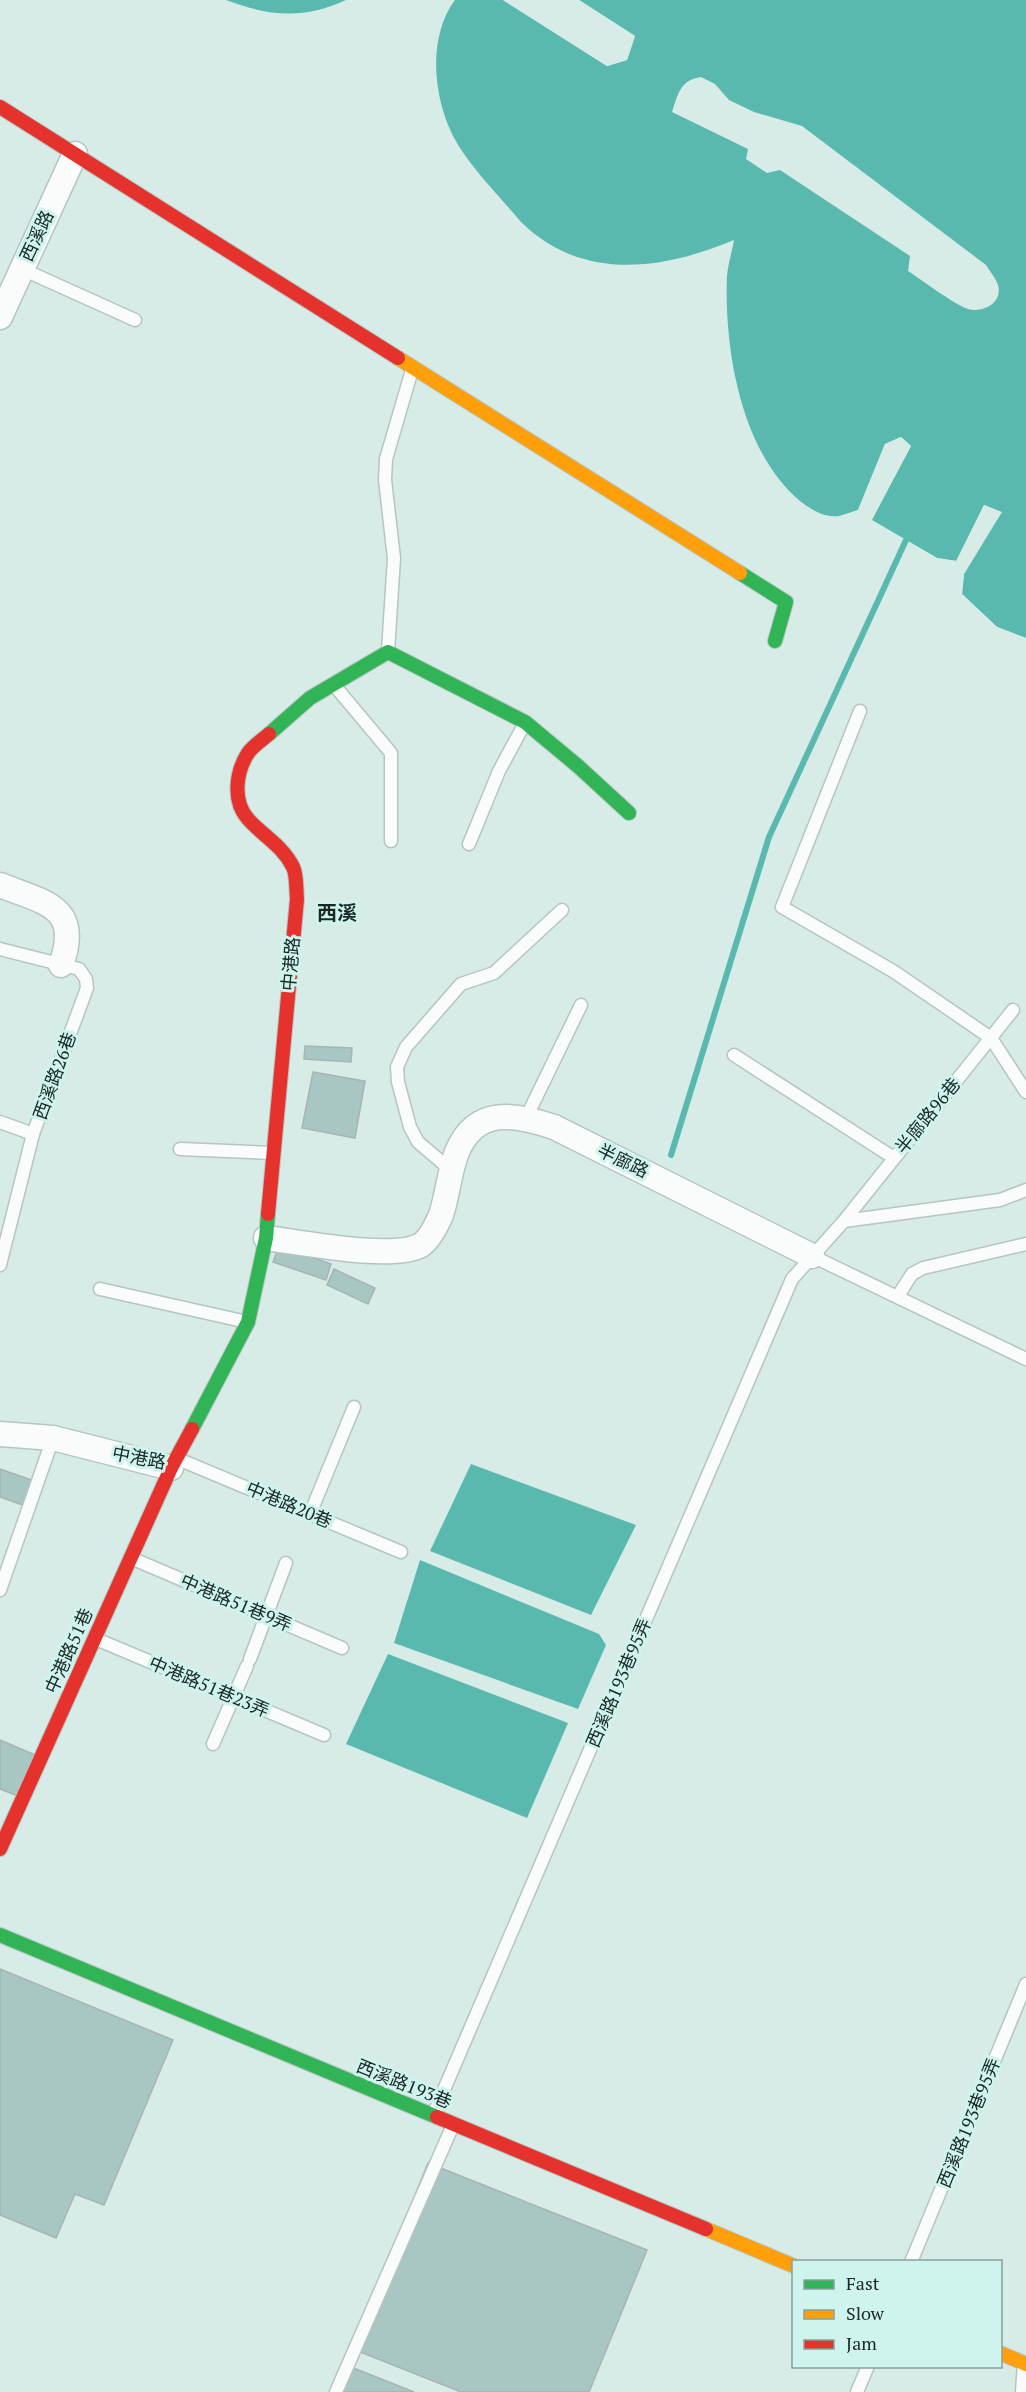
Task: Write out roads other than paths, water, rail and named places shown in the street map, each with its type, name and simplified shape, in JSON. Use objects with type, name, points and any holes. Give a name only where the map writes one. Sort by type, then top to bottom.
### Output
[{"type":"street","points":[[0,107],[786,602],[775,641]]},
{"type":"street","name":"西溪路","points":[[0,317],[5,292],[22,269],[75,154]]},
{"type":"street","points":[[388,652],[525,722],[629,813]]},
{"type":"street","name":"中港路","points":[[0,1434],[53,1438],[174,1463],[248,1322],[266,1238],[297,898],[294,868],[281,849],[246,818],[237,788],[239,771],[249,751],[310,698],[388,652]]},
{"type":"street","points":[[0,885],[55,908],[66,921],[69,932],[68,946],[62,965]]},
{"type":"street","name":"半廍路","points":[[266,1238],[376,1251],[404,1250],[422,1244],[437,1225],[457,1154],[466,1135],[478,1123],[498,1118],[526,1118],[564,1132],[812,1256]]},
{"type":"street","name":"中港路51巷","points":[[0,1849],[174,1463]]},
{"type":"street","name":"西溪路193巷","points":[[0,1935],[792,2265]]},
{"type":"street","points":[[1002,2354],[1025,2363]]},
{"type":"lane","points":[[22,269],[135,320]]},
{"type":"lane","points":[[388,652],[394,558],[385,480],[386,459],[412,367]]},
{"type":"lane","points":[[333,684],[391,753],[391,841]]},
{"type":"lane","points":[[860,711],[782,907],[893,971],[991,1038],[1026,1092]]},
{"type":"lane","points":[[469,844],[499,771],[525,722]]},
{"type":"lane","points":[[452,1171],[418,1142],[410,1127],[398,1082],[397,1066],[406,1047],[461,984],[494,973],[562,910]]},
{"type":"lane","name":"西溪路26巷","points":[[0,949],[79,969],[86,979],[87,988],[33,1134],[0,1265]]},
{"type":"lane","points":[[526,1118],[581,1005]]},
{"type":"lane","name":"半廍路96巷","points":[[812,1256],[844,1221],[1013,1010]]},
{"type":"lane","points":[[734,1054],[894,1158]]},
{"type":"lane","points":[[0,1122],[33,1134]]},
{"type":"lane","points":[[180,1149],[274,1153]]},
{"type":"lane","points":[[844,1221],[1000,1200],[1026,1190]]},
{"type":"lane","points":[[898,1296],[912,1274],[923,1268],[1026,1244]]},
{"type":"lane","name":"半廍路","points":[[812,1256],[1026,1359]]},
{"type":"lane","name":"西溪路193巷95弄","points":[[433,2115],[792,1278],[812,1256]]},
{"type":"lane","points":[[100,1289],[248,1322]]},
{"type":"lane","points":[[310,1514],[354,1407]]},
{"type":"lane","points":[[0,1590],[53,1438]]},
{"type":"lane","name":"中港路20巷","points":[[174,1463],[310,1514],[401,1552]]},
{"type":"lane","name":"中港路51巷9弄","points":[[131,1557],[342,1648]]},
{"type":"lane","points":[[213,1744],[249,1663],[286,1563]]},
{"type":"lane","name":"中港路51巷23弄","points":[[94,1638],[324,1735]]},
{"type":"lane","name":"西溪路193巷95弄","points":[[912,2260],[1026,1984]]},
{"type":"lane","points":[[336,2392],[453,2124]]},
{"type":"lane","points":[[1022,2392],[1025,2363]]},
{"type":"lane","points":[[857,2392],[868,2368]]},
{"type":"water","points":[[226,0],[346,0],[315,11],[286,14],[257,10]]},
{"type":"water","points":[[455,0],[503,0],[607,66],[627,60],[635,36],[579,0],[1026,0],[1026,638],[997,627],[962,594],[964,574],[1001,512],[984,505],[957,561],[937,558],[871,520],[911,446],[901,437],[885,444],[858,510],[850,514],[828,516],[821,514],[800,501],[780,480],[763,455],[750,428],[733,366],[727,305],[727,276],[734,240],[679,258],[623,265],[596,262],[570,254],[545,241],[521,222],[467,158],[451,132],[444,114],[436,74],[439,34]],"holes":[[[701,77],[715,84],[729,100],[754,112],[802,126],[986,265],[998,285],[998,297],[995,302],[985,308],[974,310],[955,303],[908,271],[910,256],[780,170],[767,173],[746,159],[748,149],[672,112],[681,89],[688,81]]]},
{"type":"water","points":[[471,1464],[636,1525],[591,1615],[430,1551]]},
{"type":"water","points":[[420,1560],[599,1634],[606,1645],[578,1709],[394,1643]]},
{"type":"water","points":[[388,1654],[568,1723],[527,1818],[346,1744]]},
{"type":"waterway","points":[[671,1155],[769,837],[907,538]]},
{"type":"district","name":"西溪","points":[[337,913]]}]
